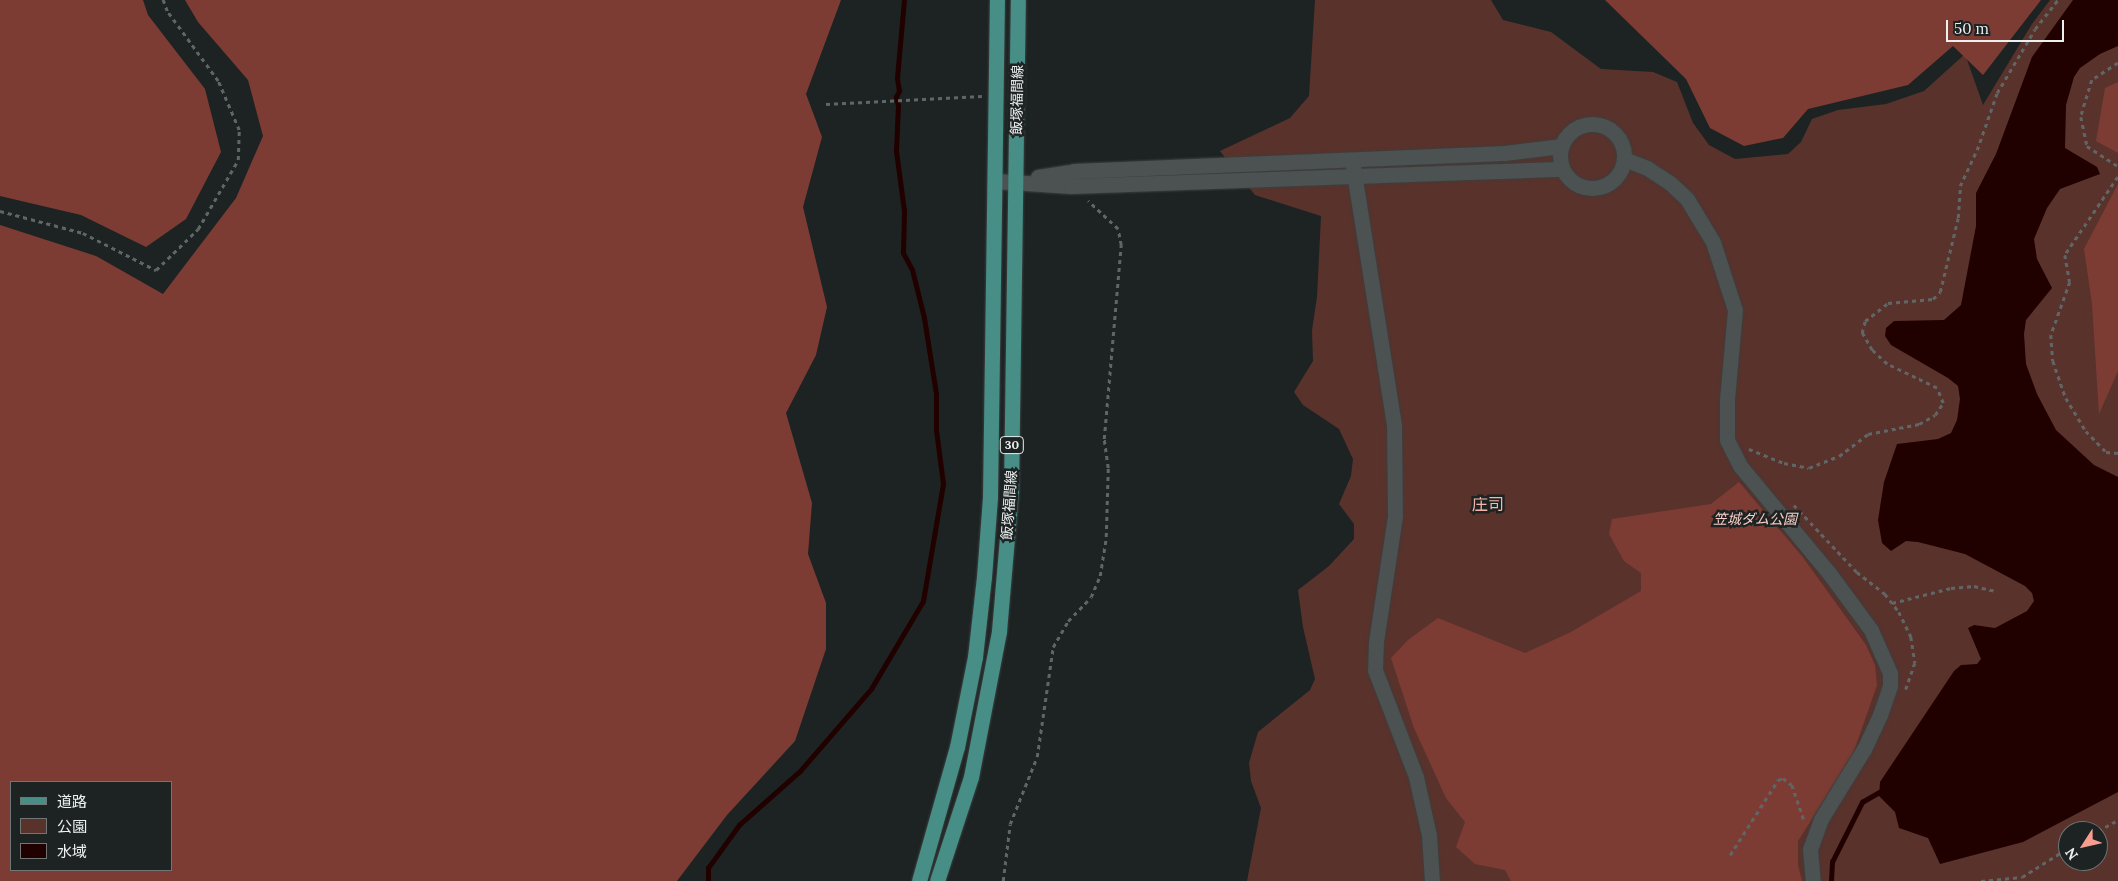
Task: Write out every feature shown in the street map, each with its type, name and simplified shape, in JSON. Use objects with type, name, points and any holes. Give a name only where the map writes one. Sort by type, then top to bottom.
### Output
[{"type":"main road","name":"飯塚福間線","points":[[919,881],[957,747],[978,630],[990,497],[997,0]]},
{"type":"main road","name":"飯塚福間線","points":[[937,881],[972,777],[999,631],[1011,490],[1018,0]]},
{"type":"street","points":[[1583,125],[1598,125],[1619,139],[1624,159],[1622,168],[1611,182],[1595,188],[1578,185],[1563,169],[1562,146],[1574,130],[1583,125]]},
{"type":"street","points":[[995,182],[1016,181],[1074,171],[1504,153],[1562,146]]},
{"type":"street","points":[[1624,159],[1647,168],[1682,193],[1713,242],[1736,310],[1727,399],[1727,440],[1741,467],[1830,573],[1871,630],[1890,673],[1885,700],[1864,749],[1821,819],[1812,843],[1810,849],[1814,881]]},
{"type":"street","points":[[1352,160],[1394,425],[1395,516],[1376,642],[1375,670],[1416,777],[1429,835],[1432,881]]},
{"type":"street","points":[[1016,181],[1071,186],[1563,169]]},
{"type":"path","points":[[0,211],[84,233],[156,270],[198,229],[238,160],[239,130],[218,81],[167,11],[163,0]]},
{"type":"path","points":[[1727,440],[1784,463],[1809,468],[1839,456],[1868,434],[1918,424],[1935,415],[1943,403],[1937,388],[1888,364],[1872,350],[1862,334],[1865,321],[1888,303],[1933,299],[1940,292],[1958,218],[1960,186],[1977,150],[1997,93],[2035,29],[2058,0]]},
{"type":"path","points":[[2118,63],[2092,80],[2081,117],[2087,146],[2118,166]]},
{"type":"path","points":[[826,104],[996,95]]},
{"type":"path","points":[[2118,177],[2065,255],[2070,282],[2051,335],[2053,361],[2066,398],[2086,431],[2106,452],[2118,454]]},
{"type":"path","points":[[1004,881],[1010,824],[1037,757],[1053,647],[1068,621],[1090,597],[1100,576],[1106,537],[1108,468],[1104,439],[1121,244],[1118,229],[1071,186]]},
{"type":"path","points":[[1892,603],[1951,588],[1974,586],[1995,591]]},
{"type":"path","points":[[1730,855],[1772,787],[1783,778],[1792,785],[1812,843]]},
{"type":"path","points":[[1981,881],[2022,878],[2058,855]]},
{"type":"green space","points":[[0,0],[143,0],[148,15],[205,89],[221,152],[186,219],[146,247],[81,215],[0,196]]},
{"type":"green space","points":[[185,0],[841,0],[806,94],[822,137],[803,207],[827,307],[816,355],[786,413],[812,503],[808,554],[826,603],[826,649],[795,741],[727,815],[677,881],[0,881],[0,225],[96,256],[163,294],[236,198],[263,136],[248,80],[198,22]]},
{"type":"green space","name":"笠城ダム公園","points":[[1315,0],[1491,0],[1503,20],[1551,32],[1601,69],[1653,72],[1677,82],[1693,123],[1709,145],[1735,159],[1788,154],[1801,142],[1812,119],[1838,110],[1886,104],[1924,91],[1965,54],[1983,105],[2032,24],[2050,0],[2118,0],[2118,881],[1247,881],[1261,808],[1251,781],[1249,763],[1258,732],[1310,690],[1315,679],[1303,627],[1298,590],[1329,566],[1354,539],[1354,524],[1339,504],[1351,476],[1353,459],[1339,429],[1303,405],[1294,392],[1313,361],[1312,330],[1317,297],[1321,216],[1255,195],[1220,151],[1290,118],[1309,96]]},
{"type":"green space","points":[[1605,0],[2041,0],[1983,75],[1953,46],[1908,85],[1808,109],[1783,138],[1744,146],[1710,128],[1686,79]]},
{"type":"green space","points":[[2118,82],[2118,153],[2096,141],[2105,88]]},
{"type":"green space","points":[[2118,184],[2118,371],[2099,414],[2092,304],[2084,249]]},
{"type":"green space","points":[[1739,482],[1802,556],[1866,645],[1875,665],[1877,685],[1853,754],[1798,841],[1798,865],[1802,881],[1511,881],[1505,870],[1475,864],[1456,847],[1465,822],[1446,798],[1414,728],[1391,658],[1408,640],[1438,618],[1525,653],[1571,632],[1641,591],[1641,573],[1624,561],[1609,534],[1612,519],[1711,504]]},
{"type":"water","points":[[2073,0],[2118,0],[2118,46],[2100,54],[2080,68],[2074,77],[2066,105],[2065,148],[2097,167],[2100,174],[2060,189],[2047,208],[2034,239],[2037,259],[2052,288],[2026,320],[2024,334],[2026,364],[2037,394],[2056,430],[2094,465],[2118,477],[2118,792],[2063,821],[2058,821],[2058,824],[2023,842],[1940,864],[1928,838],[1899,828],[1895,812],[1879,796],[1880,782],[1954,671],[1961,665],[1977,664],[1981,659],[1968,628],[1974,625],[1995,628],[2027,611],[2034,601],[2032,593],[2025,586],[1965,554],[1918,542],[1906,541],[1891,551],[1882,543],[1878,520],[1884,482],[1897,444],[1938,439],[1951,433],[1957,420],[1960,399],[1958,386],[1948,378],[1891,345],[1885,336],[1886,328],[1894,321],[1944,320],[1961,305],[1976,226],[1976,193],[1996,154],[2032,57]]},
{"type":"waterway","points":[[708,881],[708,868],[739,825],[800,771],[871,689],[923,601],[943,484],[936,430],[936,394],[924,318],[912,270],[903,253],[904,211],[896,151],[898,106],[896,97],[899,91],[897,78],[904,0]]},
{"type":"waterway","points":[[1831,881],[1832,862],[1862,802],[1879,792]]},
{"type":"district","name":"庄司","points":[[1488,504]]}]
